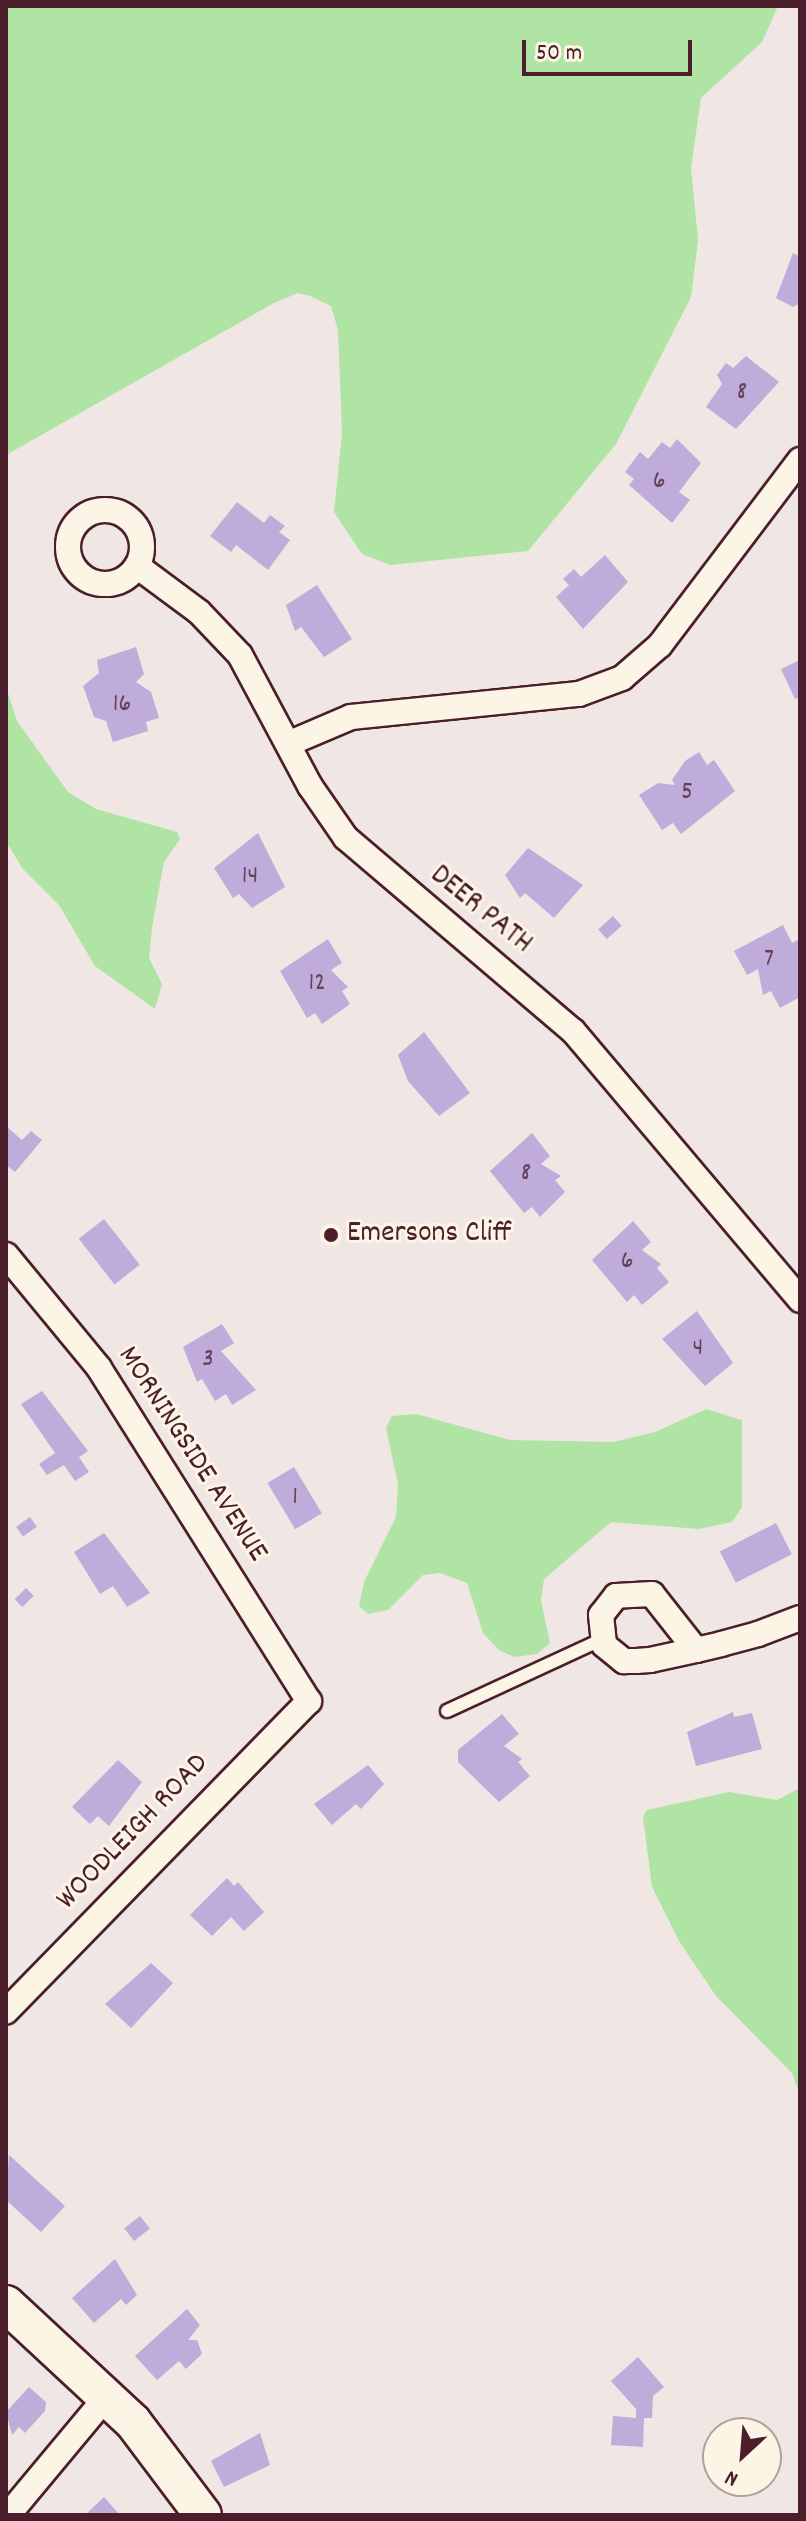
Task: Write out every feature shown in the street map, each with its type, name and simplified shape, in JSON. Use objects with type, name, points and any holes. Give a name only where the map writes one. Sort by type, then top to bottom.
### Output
[{"type":"street","points":[[290,743],[351,717],[579,694],[622,678],[660,645],[800,460]]},
{"type":"street","name":"DEER PATH","points":[[137,566],[199,612],[240,655],[346,838],[573,1031],[800,1300]]},
{"type":"street","name":"MORNINGSIDE AVENUE","points":[[6,1255],[99,1368],[309,1701]]},
{"type":"street","points":[[696,1650],[662,1602],[640,1590],[607,1603],[599,1624],[601,1640],[624,1661],[696,1650],[800,1618]]},
{"type":"street","name":"WOODLEIGH ROAD","points":[[6,2012],[309,1701]]},
{"type":"street","points":[[6,2304],[107,2396],[156,2448],[203,2515]]},
{"type":"street","points":[[8,2515],[107,2396]]},
{"type":"lane","points":[[447,1711],[601,1640]]},
{"type":"green space","points":[[6,6],[778,6],[762,42],[701,98],[691,168],[698,240],[691,297],[616,444],[528,551],[390,565],[362,554],[334,512],[342,434],[338,330],[331,306],[310,296],[298,293],[274,303],[6,455]]},
{"type":"green space","points":[[6,687],[17,721],[68,792],[96,809],[177,832],[180,839],[164,862],[152,927],[149,958],[162,984],[155,1009],[95,966],[59,905],[22,868],[6,841]]},
{"type":"green space","points":[[706,1409],[742,1420],[742,1507],[732,1522],[699,1529],[611,1522],[544,1579],[541,1600],[550,1643],[537,1654],[514,1657],[499,1650],[483,1633],[467,1583],[440,1573],[423,1575],[388,1610],[368,1614],[359,1606],[364,1582],[396,1517],[398,1484],[386,1428],[392,1416],[416,1414],[510,1440],[613,1442],[655,1432]]},
{"type":"green space","points":[[800,1788],[800,2096],[792,2073],[716,1996],[679,1941],[652,1887],[643,1817],[647,1810],[729,1792],[777,1800]]},
{"type":"building","points":[[793,253],[800,257],[800,303],[793,307],[776,298]]},
{"type":"building","points":[[746,356],[779,382],[736,429],[706,407],[722,384],[717,375],[726,363],[733,368]]},
{"type":"building","points":[[677,439],[701,463],[679,492],[690,500],[672,523],[629,485],[634,479],[625,472],[640,452],[648,459],[662,442],[670,448]]},
{"type":"building","points":[[237,502],[264,523],[270,515],[285,526],[279,532],[290,540],[268,570],[236,545],[231,552],[210,536]]},
{"type":"building","points":[[605,555],[628,582],[583,629],[556,597],[569,585],[563,579],[574,569],[581,577]]},
{"type":"building","points":[[317,585],[352,639],[324,657],[301,627],[295,631],[286,605]]},
{"type":"building","points":[[136,647],[144,674],[136,682],[151,692],[159,718],[146,722],[148,731],[113,742],[106,721],[94,717],[83,686],[99,673],[97,660]]},
{"type":"building","points":[[800,660],[800,697],[795,699],[781,669]]},
{"type":"building","points":[[699,752],[707,765],[714,760],[735,791],[681,834],[673,823],[662,830],[639,795],[658,783],[675,785],[672,780],[685,761]]},
{"type":"building","points":[[258,833],[285,887],[252,908],[239,894],[233,898],[214,868]]},
{"type":"building","points":[[528,848],[583,885],[554,918],[525,893],[520,898],[505,875]]},
{"type":"building","points":[[613,916],[622,926],[607,939],[598,929]]},
{"type":"building","points":[[783,925],[792,943],[800,939],[800,997],[780,1008],[771,991],[763,995],[758,969],[747,975],[734,951]]},
{"type":"building","points":[[328,939],[342,963],[331,970],[348,987],[342,991],[350,1004],[322,1024],[315,1013],[307,1018],[280,971]]},
{"type":"building","points":[[424,1032],[470,1093],[439,1116],[408,1081],[398,1055]]},
{"type":"building","points":[[6,1126],[22,1140],[31,1131],[42,1140],[15,1172],[6,1165]]},
{"type":"building","points":[[532,1133],[550,1156],[541,1164],[561,1176],[555,1180],[565,1192],[540,1217],[532,1207],[524,1213],[490,1171]]},
{"type":"building","points":[[104,1219],[140,1265],[114,1284],[79,1239]]},
{"type":"building","points":[[633,1221],[651,1242],[642,1250],[661,1264],[657,1268],[669,1282],[642,1305],[634,1295],[627,1302],[592,1260]]},
{"type":"building","points":[[697,1311],[733,1363],[705,1386],[662,1339]]},
{"type":"building","points":[[222,1324],[234,1343],[221,1351],[256,1390],[232,1405],[226,1394],[215,1401],[202,1379],[197,1382],[183,1347]]},
{"type":"building","points":[[42,1391],[88,1451],[79,1457],[89,1472],[75,1481],[64,1465],[47,1475],[39,1464],[55,1453],[21,1404]]},
{"type":"building","points":[[294,1467],[322,1513],[295,1529],[267,1483]]},
{"type":"building","points":[[30,1517],[37,1527],[23,1537],[16,1527]]},
{"type":"building","points":[[776,1523],[792,1554],[736,1583],[720,1552]]},
{"type":"building","points":[[104,1533],[150,1593],[127,1607],[113,1586],[100,1594],[74,1552]]},
{"type":"building","points":[[26,1588],[34,1596],[22,1607],[15,1599]]},
{"type":"building","points":[[733,1712],[734,1717],[752,1713],[762,1749],[696,1766],[687,1732]]},
{"type":"building","points":[[502,1714],[519,1734],[504,1746],[522,1759],[518,1762],[530,1776],[499,1802],[458,1762],[458,1750]]},
{"type":"building","points":[[118,1760],[142,1782],[109,1826],[98,1816],[90,1824],[72,1807]]},
{"type":"building","points":[[368,1765],[384,1784],[361,1809],[356,1804],[332,1825],[314,1804]]},
{"type":"building","points":[[227,1878],[234,1886],[238,1882],[264,1912],[244,1931],[231,1917],[212,1936],[190,1915]]},
{"type":"building","points":[[151,1963],[173,1983],[131,2028],[105,2004]]},
{"type":"building","points":[[9,2155],[65,2206],[41,2232],[6,2200]]},
{"type":"building","points":[[140,2216],[150,2229],[134,2241],[124,2228]]},
{"type":"building","points":[[115,2259],[137,2295],[126,2305],[121,2299],[94,2323],[72,2298]]},
{"type":"building","points":[[187,2309],[200,2325],[188,2340],[197,2340],[202,2354],[186,2369],[179,2361],[157,2380],[135,2356]]},
{"type":"building","points":[[638,2357],[664,2387],[653,2396],[652,2418],[644,2418],[643,2447],[611,2445],[613,2416],[636,2418],[636,2409],[611,2381]]},
{"type":"building","points":[[29,2387],[46,2402],[45,2411],[25,2433],[19,2427],[12,2435],[6,2412]]},
{"type":"building","points":[[260,2433],[270,2465],[224,2487],[211,2461]]},
{"type":"building","points":[[104,2497],[120,2515],[85,2515]]},
{"type":"place","name":"Emersons Cliff","points":[[331,1235]]}]
